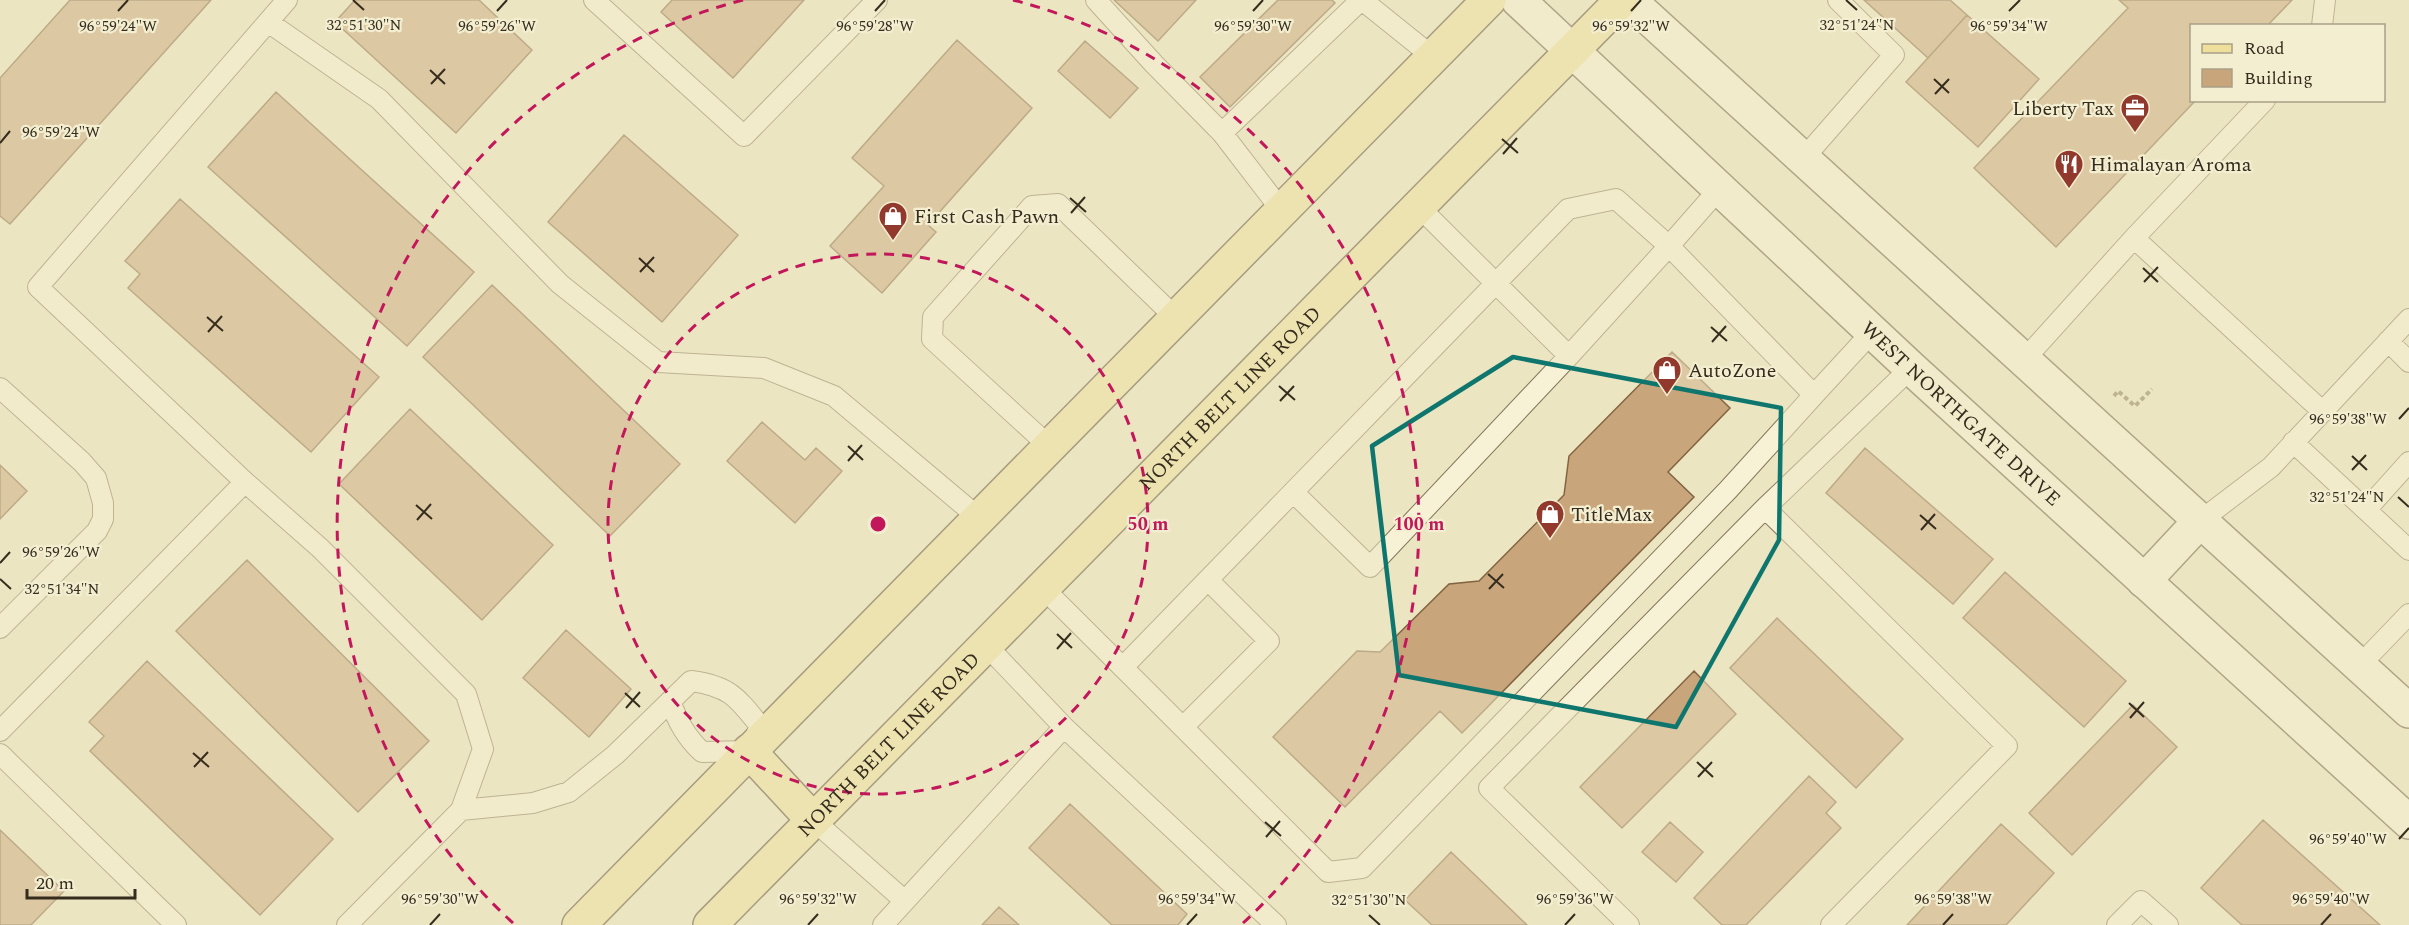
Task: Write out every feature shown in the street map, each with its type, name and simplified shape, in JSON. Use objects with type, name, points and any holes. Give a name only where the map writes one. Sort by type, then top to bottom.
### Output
[{"type":"main road","points":[[579,925],[1490,0]]},
{"type":"main road","name":"WEST NORTHGATE DRIVE","points":[[1518,0],[1911,368],[2144,581],[2403,804]]},
{"type":"main road","name":"NORTH BELT LINE ROAD","points":[[710,925],[1622,0]]},
{"type":"main road","points":[[1629,0],[2409,711]]},
{"type":"main road","points":[[2144,581],[2200,521]]},
{"type":"main road","points":[[749,751],[813,820]]},
{"type":"lane","points":[[287,0],[38,287],[246,482],[320,548],[466,694],[483,749],[460,810],[346,925]]},
{"type":"lane","points":[[594,0],[744,136],[877,0]]},
{"type":"lane","points":[[1096,0],[1222,133],[1282,211]]},
{"type":"lane","points":[[1222,133],[1361,0],[1433,57]]},
{"type":"lane","points":[[1803,159],[1894,55],[1838,0]]},
{"type":"lane","points":[[2322,24],[2325,0]]},
{"type":"lane","points":[[268,22],[379,99],[560,284],[658,362],[764,368],[834,396],[979,518]]},
{"type":"lane","points":[[2024,360],[2134,238],[2263,102]]},
{"type":"lane","points":[[1293,492],[1370,567],[1569,356],[1720,188]]},
{"type":"lane","points":[[1124,667],[1568,209],[1616,199],[1669,246],[1814,394]]},
{"type":"lane","points":[[1049,446],[932,339],[933,317],[1032,206],[1058,204],[1176,318]]},
{"type":"lane","points":[[1418,206],[1569,356]]},
{"type":"lane","points":[[2134,238],[2322,411]]},
{"type":"lane","points":[[2200,521],[2271,467],[2409,319]]},
{"type":"lane","points":[[1042,587],[1329,872],[1362,868],[1728,490],[1873,331]]},
{"type":"lane","points":[[2388,341],[2409,362]]},
{"type":"lane","points":[[1629,925],[1489,788],[1765,508],[1911,368]]},
{"type":"lane","points":[[0,388],[82,462],[96,478],[103,503],[103,519],[97,531],[0,628]]},
{"type":"lane","points":[[2294,442],[2409,550]]},
{"type":"lane","points":[[2366,510],[2409,462]]},
{"type":"lane","points":[[0,731],[246,482]]},
{"type":"lane","points":[[1765,508],[2007,746],[1831,925]]},
{"type":"lane","points":[[1183,727],[1269,641],[1208,580]]},
{"type":"lane","points":[[2359,666],[2409,614]]},
{"type":"lane","points":[[986,645],[1064,727],[1276,925]]},
{"type":"lane","points":[[460,810],[533,803],[569,792],[615,755],[670,701],[691,681],[712,684],[738,698],[760,726],[749,751],[702,752],[688,738],[678,722],[670,701]]},
{"type":"lane","points":[[883,925],[1064,727]]},
{"type":"lane","points":[[0,754],[176,925]]},
{"type":"lane","points":[[813,820],[905,901]]},
{"type":"lane","points":[[2117,925],[2141,901],[2168,925]]},
{"type":"highlighted area","points":[[1513,357],[1781,408],[1779,540],[1676,727],[1399,675],[1372,446]]},
{"type":"building","points":[[70,0],[211,0],[10,224],[0,216],[0,78]]},
{"type":"building","points":[[355,0],[479,0],[532,50],[456,133],[335,22]]},
{"type":"building","points":[[672,0],[804,0],[733,78],[661,12]]},
{"type":"building","points":[[1114,0],[1196,0],[1158,41]]},
{"type":"building","points":[[1278,0],[1332,0],[1335,3],[1230,107],[1200,77]]},
{"type":"building","points":[[1864,0],[1950,0],[1967,15],[1928,58]]},
{"type":"building","points":[[2119,0],[2292,0],[2269,24],[2190,24],[2190,102],[2194,102],[2056,247],[1974,168],[2128,8]]},
{"type":"building","points":[[1967,15],[2039,79],[1978,147],[1906,82]]},
{"type":"building","points":[[957,40],[1032,108],[928,225],[936,232],[882,293],[830,246],[884,186],[852,158]]},
{"type":"building","points":[[1085,41],[1138,88],[1110,118],[1058,71]]},
{"type":"building","points":[[276,92],[474,272],[407,346],[208,167]]},
{"type":"building","points":[[624,135],[738,235],[662,322],[548,222]]},
{"type":"building","points":[[180,199],[379,377],[311,452],[128,288],[140,274],[125,261]]},
{"type":"building","points":[[492,285],[680,464],[610,536],[423,357]]},
{"type":"building","points":[[1672,352],[1730,408],[1668,472],[1694,497],[1462,733],[1440,711],[1345,807],[1273,737],[1357,651],[1380,652],[1449,584],[1479,581],[1564,495],[1569,456]]},
{"type":"building","points":[[410,409],[553,545],[482,620],[339,484]]},
{"type":"building","points":[[762,422],[805,460],[816,448],[842,471],[795,523],[727,461]]},
{"type":"building","points":[[1865,448],[1993,559],[1953,604],[1826,493]]},
{"type":"building","points":[[0,465],[27,491],[0,519]]},
{"type":"building","points":[[247,560],[429,741],[358,812],[176,631]]},
{"type":"building","points":[[2005,572],[2126,681],[2084,727],[1963,618]]},
{"type":"building","points":[[1777,618],[1903,739],[1856,788],[1730,668]]},
{"type":"building","points":[[566,630],[631,689],[589,737],[523,678]]},
{"type":"building","points":[[147,661],[333,839],[260,915],[90,751],[104,736],[89,722]]},
{"type":"building","points":[[1694,671],[1736,714],[1622,828],[1580,787]]},
{"type":"building","points":[[2133,705],[2177,747],[2072,855],[2029,813]]},
{"type":"building","points":[[1809,776],[1836,802],[1826,813],[1841,828],[1746,925],[1722,925],[1694,898]]},
{"type":"building","points":[[1070,804],[1187,914],[1178,925],[1112,925],[1029,848]]},
{"type":"building","points":[[2263,820],[2380,925],[2242,925],[2201,888]]},
{"type":"building","points":[[1670,822],[1703,852],[1676,882],[1642,852]]},
{"type":"building","points":[[2001,824],[2054,873],[2006,925],[1907,925]]},
{"type":"building","points":[[0,830],[64,891],[31,925],[0,925]]},
{"type":"building","points":[[1451,852],[1527,925],[1432,925],[1405,900]]},
{"type":"building","points":[[999,907],[1019,925],[982,925]]},
{"type":"place","name":"Liberty Tax","points":[[2135,134]]},
{"type":"place","name":"Himalayan Aroma","points":[[2069,190]]},
{"type":"place","name":"First Cash Pawn","points":[[893,242]]},
{"type":"place","name":"AutoZone","points":[[1667,396]]},
{"type":"place","name":"TitleMax","points":[[1550,540]]}]
